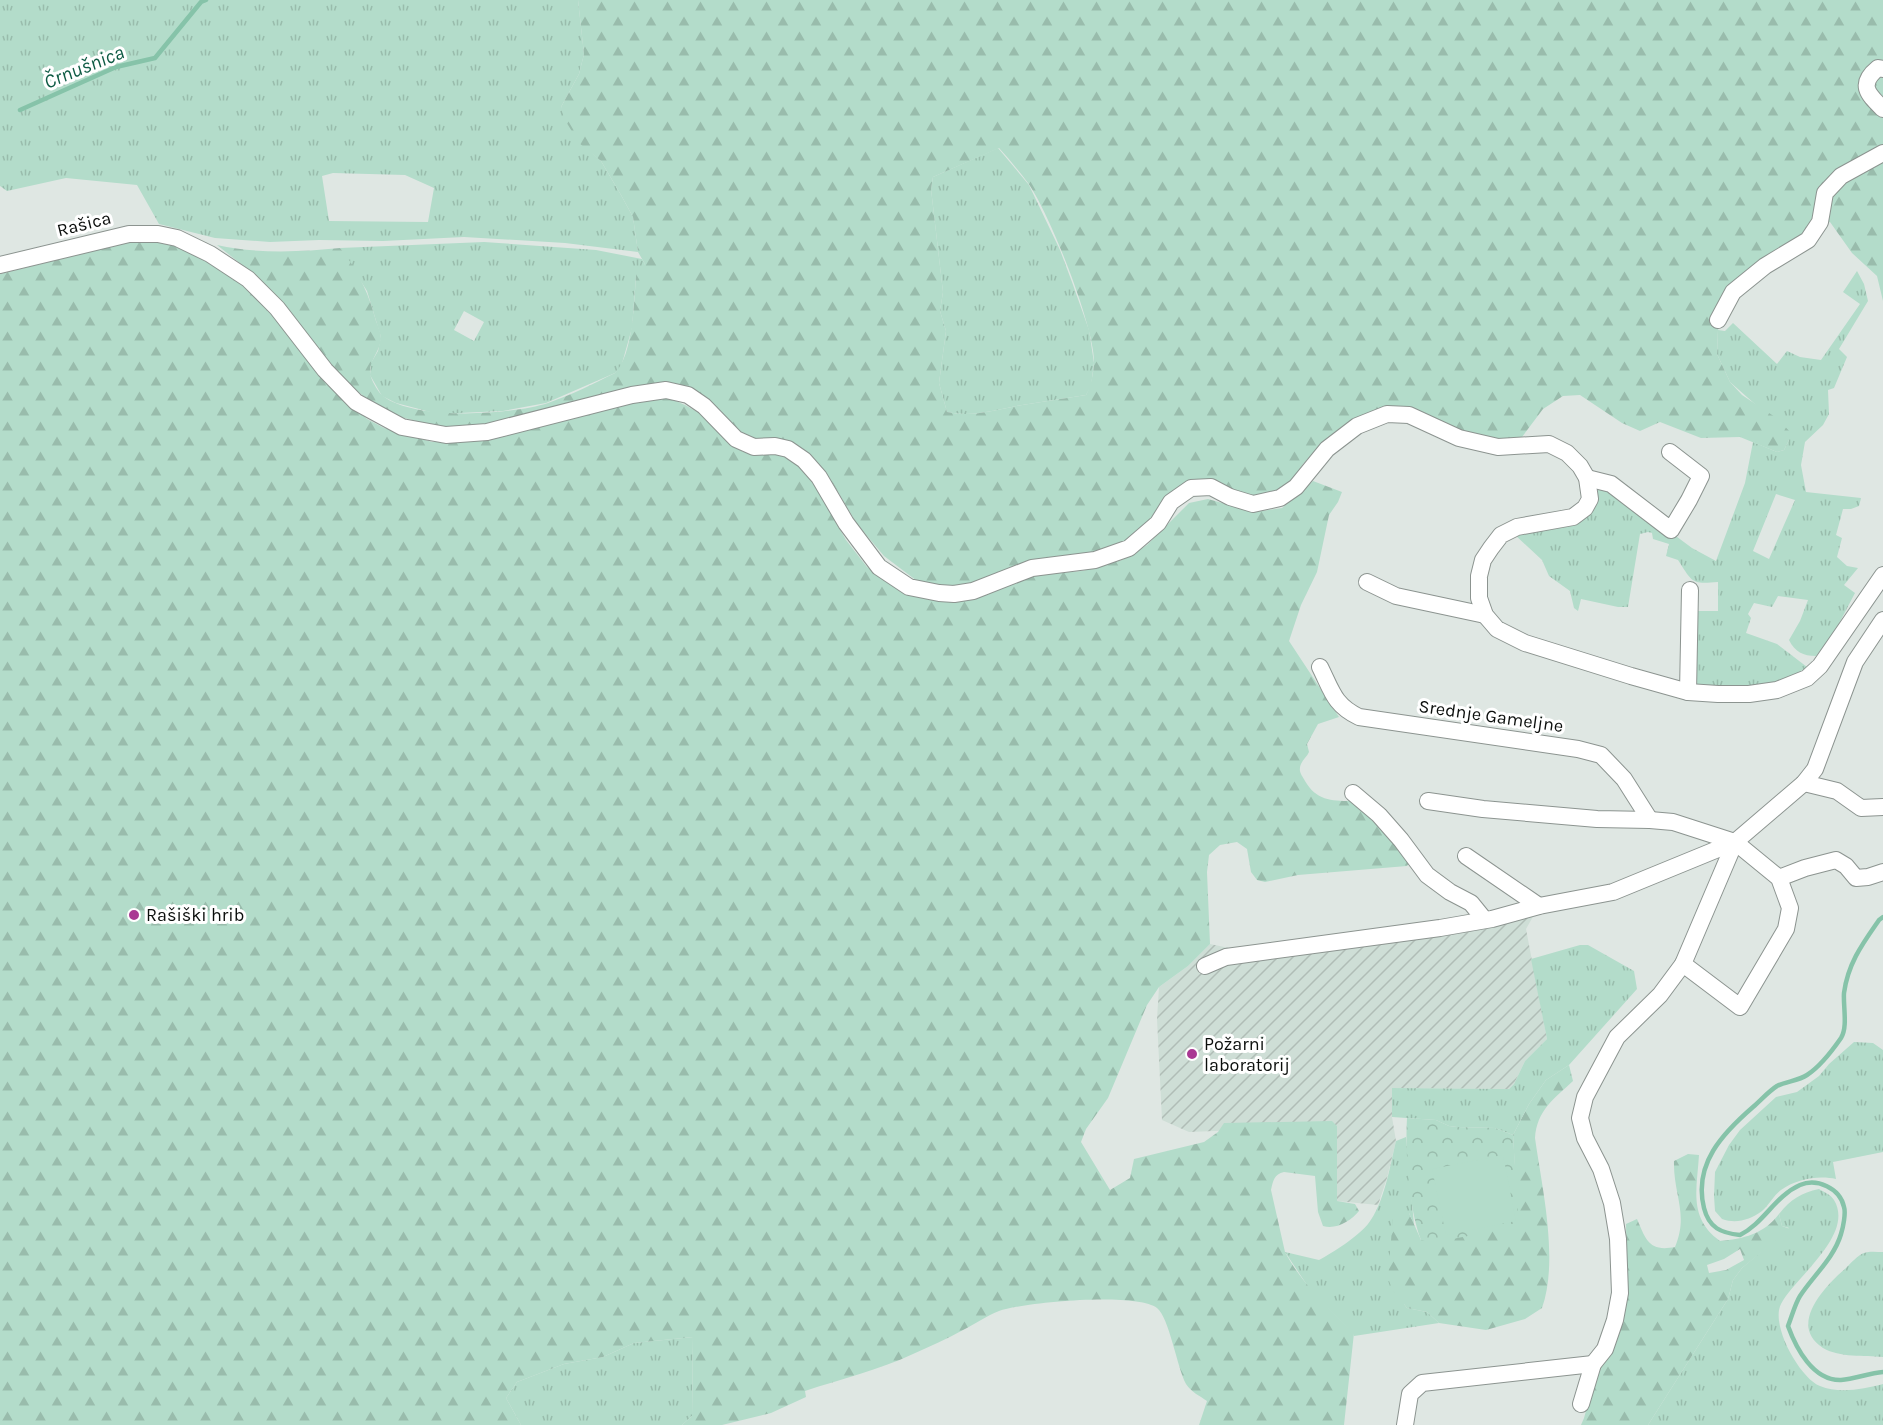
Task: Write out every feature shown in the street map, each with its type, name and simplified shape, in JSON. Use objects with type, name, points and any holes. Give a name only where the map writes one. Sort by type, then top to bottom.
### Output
[{"type":"street","points":[[1883,69],[1878,68],[1870,75],[1866,86],[1870,98],[1883,109]]},
{"type":"street","points":[[1718,320],[1733,292],[1765,266],[1808,240],[1820,222],[1825,193],[1840,177],[1883,153]]},
{"type":"street","name":"Rašica","points":[[0,264],[129,234],[158,234],[177,238],[210,254],[248,279],[277,308],[325,370],[356,402],[402,427],[446,435],[487,432],[632,395],[666,390],[688,395],[704,406],[736,439],[754,447],[775,446],[788,449],[804,460],[819,477],[846,523],[879,567],[909,587],[939,592],[954,594],[973,591],[1032,567],[1095,560],[1129,548],[1158,523],[1171,502],[1191,488],[1210,487],[1253,504],[1280,498],[1296,487],[1327,449],[1357,426],[1387,414],[1409,415],[1459,438],[1498,447],[1550,444],[1567,453],[1587,478]]},
{"type":"street","points":[[1670,452],[1701,476],[1671,530],[1611,484],[1587,478],[1590,499],[1585,508],[1573,517],[1517,528],[1501,535],[1483,560],[1479,576],[1479,598],[1485,615],[1497,629],[1525,643],[1688,692],[1749,694],[1777,690],[1807,678],[1828,656],[1883,575]]},
{"type":"street","points":[[1367,582],[1396,596],[1485,615]]},
{"type":"street","points":[[1688,692],[1690,590]]},
{"type":"street","points":[[1205,966],[1226,957],[1440,928],[1613,892],[1734,842],[1804,783],[1815,769],[1855,662],[1883,620]]},
{"type":"street","name":"Srednje Gameljne","points":[[1320,668],[1344,710],[1359,717],[1578,749],[1601,755],[1624,779],[1650,820]]},
{"type":"street","points":[[1804,783],[1837,791],[1861,808],[1883,807]]},
{"type":"street","points":[[1353,793],[1379,815],[1427,875],[1450,892],[1471,903],[1484,919]]},
{"type":"street","points":[[1428,801],[1483,809],[1597,819],[1673,822],[1734,842],[1779,878],[1790,908],[1786,929],[1740,1007],[1683,964]]},
{"type":"street","points":[[1581,1404],[1593,1364],[1605,1349],[1615,1320],[1620,1293],[1618,1239],[1612,1203],[1600,1169],[1585,1138],[1580,1118],[1585,1097],[1617,1036],[1660,995],[1683,964],[1734,842]]},
{"type":"street","points":[[1466,856],[1539,906]]},
{"type":"street","points":[[1779,878],[1836,860],[1846,866],[1856,878],[1883,872]]},
{"type":"street","points":[[1405,1425],[1410,1394],[1422,1383],[1593,1364]]},
{"type":"shaded area","points":[[1535,913],[1526,929],[1547,1039],[1525,1061],[1514,1084],[1509,1089],[1393,1088],[1392,1117],[1396,1141],[1378,1205],[1337,1201],[1337,1126],[1189,1132],[1162,1120],[1157,1019],[1159,987],[1188,966],[1210,944],[1243,951]]},
{"type":"green space","points":[[0,0],[578,0],[584,54],[579,74],[561,107],[592,153],[601,161],[633,217],[638,252],[565,243],[464,237],[383,241],[270,242],[215,238],[159,224],[137,185],[66,178],[7,191],[0,186]],"holes":[[[333,173],[405,175],[434,188],[428,222],[329,221],[322,176]]]},
{"type":"green space","points":[[578,0],[1883,0],[1883,301],[1877,276],[1852,253],[1830,222],[1816,226],[1728,307],[1718,330],[1717,354],[1730,382],[1742,395],[1778,419],[1791,433],[1784,450],[1777,452],[1740,437],[1701,438],[1660,422],[1640,431],[1622,423],[1580,395],[1563,396],[1543,409],[1522,437],[1478,436],[1453,428],[1412,409],[1324,441],[1303,464],[1293,481],[1276,491],[1253,497],[1211,480],[1155,517],[1119,546],[1094,555],[1043,558],[1017,566],[988,580],[958,588],[917,581],[884,556],[857,524],[826,472],[805,450],[777,439],[756,440],[742,437],[670,383],[635,386],[516,418],[472,426],[439,427],[397,416],[373,403],[349,385],[290,311],[261,280],[217,245],[247,250],[278,251],[340,248],[362,283],[380,332],[380,344],[370,367],[371,377],[383,396],[398,404],[417,409],[464,413],[488,413],[532,407],[574,393],[615,373],[626,354],[629,341],[638,268],[645,264],[638,252],[633,217],[601,161],[579,143],[565,120],[561,107],[579,74],[584,54]],"holes":[[[999,148],[1028,183],[1059,244],[1080,299],[1093,348],[1092,380],[1086,395],[982,413],[947,412],[939,383],[946,331],[940,311],[943,292],[931,189],[933,177]]]},
{"type":"green space","points":[[998,148],[1029,185],[1060,250],[1089,330],[1094,363],[1091,386],[1086,395],[982,413],[947,412],[939,383],[946,331],[940,311],[943,292],[931,189],[933,177]]},
{"type":"green space","points":[[138,240],[176,245],[214,265],[248,289],[277,319],[340,396],[367,419],[384,428],[432,442],[477,441],[647,400],[669,398],[685,405],[701,414],[723,437],[743,452],[789,455],[802,463],[846,540],[867,567],[906,593],[1034,575],[1082,571],[1122,560],[1147,545],[1189,503],[1208,499],[1254,512],[1282,508],[1313,481],[1342,492],[1329,515],[1317,572],[1301,605],[1289,641],[1339,717],[1318,724],[1307,744],[1309,752],[1301,764],[1300,772],[1309,787],[1319,796],[1337,801],[1351,801],[1389,834],[1410,862],[1407,866],[1298,875],[1265,882],[1257,880],[1251,872],[1247,849],[1237,842],[1220,845],[1209,855],[1207,872],[1210,944],[1188,966],[1159,987],[1147,1005],[1108,1098],[1086,1129],[1081,1142],[1110,1190],[1130,1178],[1134,1159],[1204,1142],[1218,1132],[1224,1123],[1332,1121],[1337,1126],[1337,1201],[1355,1204],[1359,1211],[1356,1215],[1338,1226],[1323,1226],[1318,1212],[1315,1176],[1284,1172],[1274,1178],[1271,1190],[1285,1252],[1307,1285],[1354,1333],[1344,1425],[1199,1425],[1207,1401],[1193,1392],[1186,1384],[1165,1321],[1157,1308],[1127,1300],[1080,1300],[1032,1304],[999,1311],[900,1360],[805,1391],[806,1397],[771,1413],[722,1425],[682,1425],[692,1416],[693,1337],[634,1343],[603,1357],[564,1364],[517,1382],[506,1398],[521,1425],[0,1425],[0,274]]},
{"type":"green space","points":[[484,242],[596,250],[642,259],[645,264],[636,276],[632,328],[621,367],[615,373],[546,403],[503,411],[438,414],[396,403],[382,396],[370,375],[371,363],[378,351],[381,337],[367,291],[340,248]],"holes":[[[464,311],[484,322],[474,341],[454,330]]]},
{"type":"green space","points":[[1857,271],[1864,284],[1868,301],[1839,349],[1847,357],[1834,388],[1828,390],[1829,414],[1823,425],[1805,442],[1801,465],[1806,492],[1861,498],[1859,506],[1843,509],[1836,535],[1842,538],[1837,557],[1847,566],[1858,568],[1844,585],[1855,593],[1833,635],[1816,656],[1800,652],[1789,640],[1808,600],[1778,596],[1772,607],[1754,603],[1748,614],[1751,618],[1746,633],[1777,644],[1807,667],[1794,675],[1768,684],[1696,688],[1694,611],[1718,611],[1718,582],[1702,583],[1690,578],[1678,560],[1666,556],[1669,544],[1653,539],[1652,533],[1648,532],[1640,534],[1628,607],[1581,599],[1578,611],[1574,608],[1570,591],[1549,576],[1542,560],[1514,534],[1598,500],[1598,488],[1607,485],[1692,548],[1716,561],[1745,483],[1753,442],[1777,452],[1784,450],[1789,440],[1756,405],[1730,382],[1717,354],[1718,330],[1725,331],[1733,323],[1777,364],[1787,351],[1800,357],[1821,360],[1860,304],[1843,292]],"holes":[[[1776,494],[1795,500],[1769,559],[1753,551]]]},
{"type":"green space","points":[[1580,945],[1588,945],[1634,971],[1637,989],[1569,1065],[1546,1080],[1529,1104],[1513,1135],[1495,1128],[1457,1127],[1436,1120],[1392,1117],[1392,1088],[1509,1089],[1514,1084],[1525,1061],[1547,1039],[1531,959]]},
{"type":"green space","points":[[1854,1042],[1873,1043],[1883,1050],[1883,1152],[1833,1162],[1836,1179],[1815,1178],[1794,1183],[1781,1190],[1762,1211],[1753,1217],[1738,1221],[1722,1219],[1715,1211],[1715,1172],[1740,1130],[1776,1097],[1797,1092],[1819,1076]]},
{"type":"green space","points":[[1569,1065],[1573,1081],[1543,1112],[1536,1128],[1535,1138],[1545,1201],[1549,1246],[1547,1289],[1542,1308],[1525,1319],[1486,1330],[1439,1323],[1427,1312],[1407,1308],[1392,1289],[1388,1278],[1393,1216],[1409,1213],[1421,1240],[1515,1170],[1513,1135],[1529,1104],[1546,1080]]},
{"type":"green space","points":[[1407,1118],[1436,1120],[1457,1127],[1495,1128],[1513,1135],[1519,1226],[1432,1243],[1421,1240],[1413,1213],[1409,1180]]},
{"type":"green space","points":[[1406,1137],[1414,1225],[1409,1213],[1404,1304],[1407,1308],[1427,1312],[1439,1323],[1354,1336],[1313,1294],[1285,1252],[1319,1260],[1345,1244],[1363,1229],[1374,1216],[1382,1196],[1396,1141]]},
{"type":"green space","points":[[1688,1154],[1699,1155],[1696,1191],[1699,1213],[1703,1223],[1720,1241],[1737,1239],[1760,1231],[1779,1214],[1782,1226],[1790,1229],[1742,1268],[1733,1280],[1728,1299],[1648,1425],[1581,1425],[1627,1268],[1626,1224],[1637,1219],[1646,1238],[1654,1246],[1675,1247],[1681,1214],[1674,1161]],"holes":[[[1740,1249],[1744,1260],[1726,1270],[1709,1273],[1707,1265],[1724,1259]]]},
{"type":"green space","points":[[1503,1155],[1516,1221],[1446,1235],[1432,1169]]},
{"type":"green space","points":[[1819,1189],[1834,1200],[1838,1213],[1837,1227],[1821,1255],[1781,1304],[1779,1313],[1783,1337],[1804,1373],[1820,1386],[1843,1390],[1883,1384],[1883,1425],[1648,1425],[1728,1299],[1733,1280],[1742,1268],[1789,1228],[1782,1226],[1779,1214],[1797,1197]]},
{"type":"green space","points":[[1866,1252],[1883,1252],[1883,1357],[1844,1355],[1823,1348],[1813,1339],[1809,1328],[1809,1317],[1813,1306],[1829,1284],[1857,1257]]},
{"type":"green space","points":[[693,1337],[692,1416],[682,1425],[521,1425],[506,1398],[517,1382],[564,1364],[603,1357],[634,1343]]},
{"type":"waterway","name":"Črnušnica","points":[[20,110],[116,67],[155,58],[201,2],[206,0]]},
{"type":"waterway","points":[[1883,917],[1862,945],[1849,972],[1844,993],[1845,1022],[1841,1038],[1826,1058],[1812,1071],[1804,1077],[1774,1088],[1721,1139],[1707,1164],[1702,1192],[1706,1215],[1713,1225],[1727,1233],[1740,1235],[1756,1224],[1783,1196],[1800,1185],[1820,1184],[1833,1190],[1842,1200],[1844,1207],[1843,1228],[1838,1243],[1828,1259],[1800,1296],[1788,1326],[1807,1362],[1822,1375],[1841,1380],[1883,1372]]},
{"type":"place","name":"Rašiški hrib","points":[[134,915]]},
{"type":"place","name":"Požarni laboratorij","points":[[1192,1054]]}]
